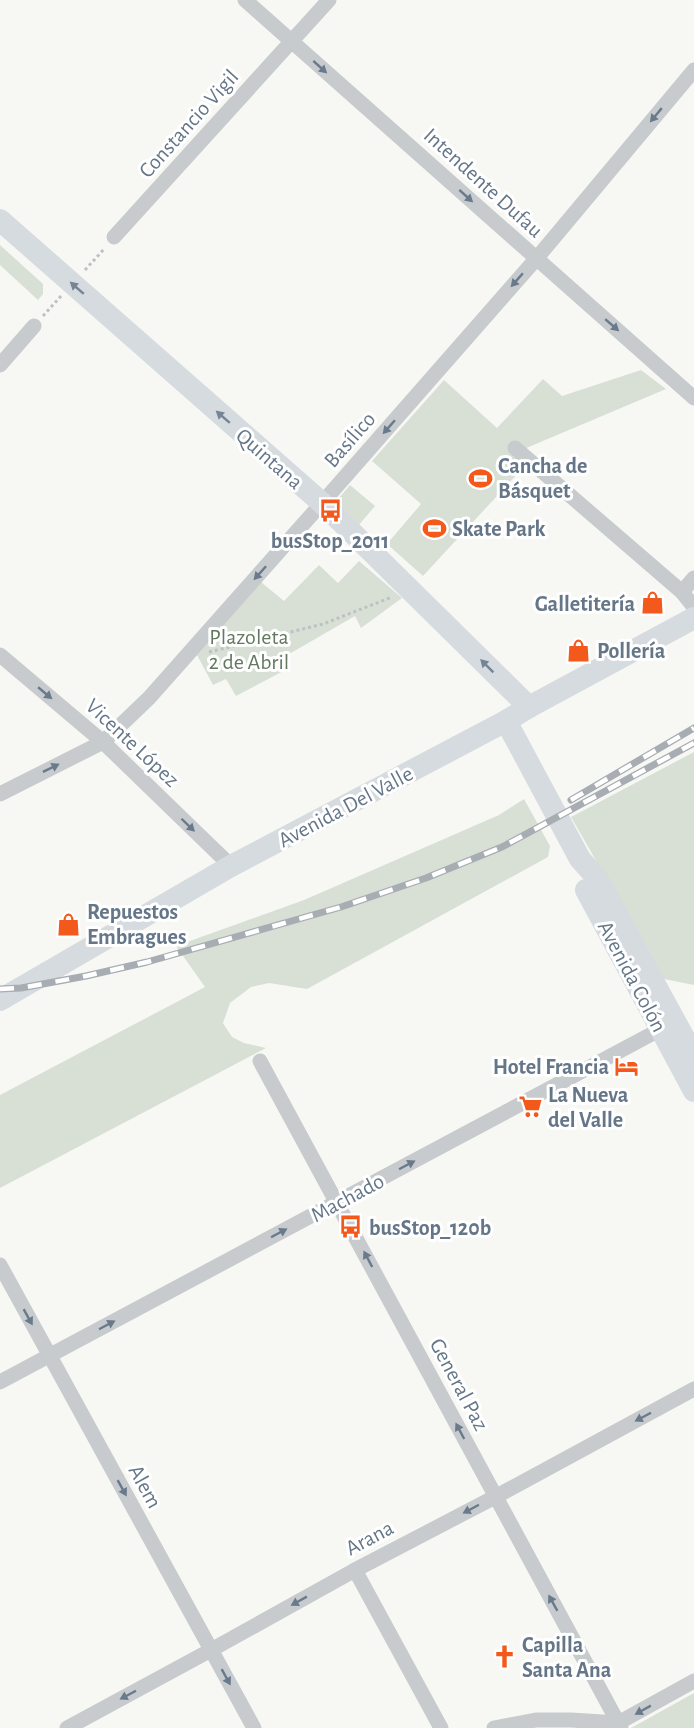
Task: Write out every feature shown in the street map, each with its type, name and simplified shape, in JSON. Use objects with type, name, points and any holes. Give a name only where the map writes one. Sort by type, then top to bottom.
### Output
[{"type":"main road","name":"Quintana","points":[[0,220],[322,503],[529,707]]},
{"type":"main road","name":"Avenida Del Valle","points":[[0,1000],[231,866],[506,721],[694,618]]},
{"type":"main road","name":"Avenida Colón","points":[[506,721],[580,859],[597,878],[677,1021],[687,1046],[694,1091]]},
{"type":"street","name":"Intendente Dufau","points":[[245,0],[694,398]]},
{"type":"street","name":"Constancio Vigil","points":[[114,237],[329,0]]},
{"type":"street","name":"Basílico","points":[[0,794],[103,742],[149,698],[536,259],[694,70]]},
{"type":"street","points":[[0,365],[34,326]]},
{"type":"street","points":[[515,448],[682,592],[694,607]]},
{"type":"street","points":[[682,592],[694,578]]},
{"type":"street","name":"Vicente López","points":[[0,655],[103,742],[231,866]]},
{"type":"street","name":"Machado","points":[[0,1382],[677,1021]]},
{"type":"street","name":"General Paz","points":[[260,1061],[619,1726]]},
{"type":"street","name":"Alem","points":[[0,1265],[254,1728]]},
{"type":"street","name":"Arana","points":[[67,1728],[355,1570],[694,1389]]},
{"type":"street","points":[[355,1570],[441,1728]]},
{"type":"street","points":[[494,1728],[536,1720],[571,1720],[619,1726],[694,1682]]},
{"type":"path","points":[[80,276],[114,237]]},
{"type":"path","points":[[34,326],[63,294]]},
{"type":"path","points":[[187,655],[206,653],[323,624],[410,590]]},
{"type":"green space","points":[[0,245],[43,284],[43,294],[38,300],[0,265]]},
{"type":"green space","points":[[641,370],[666,389],[524,449],[533,457],[423,576],[387,544],[421,504],[372,461],[444,380],[497,428],[543,379],[562,396]]},
{"type":"green space","points":[[350,485],[375,506],[358,526],[333,505]]},
{"type":"green space","name":"Plazoleta 2 de Abril","points":[[359,561],[402,598],[361,628],[355,616],[284,657],[289,668],[236,696],[226,679],[213,685],[197,655],[261,582],[284,601],[319,565],[338,583]]},
{"type":"green space","points":[[694,752],[694,985],[664,979],[571,817]]},
{"type":"green space","points":[[524,799],[550,846],[548,857],[307,989],[269,983],[251,987],[230,1003],[223,1023],[232,1037],[244,1043],[266,1048],[0,1188],[0,1095],[205,987],[176,946],[304,900],[499,815]]},
{"type":"green space","points":[[694,1693],[694,1728],[631,1728]]},
{"type":"railway","points":[[571,800],[694,728]]},
{"type":"railway","points":[[0,989],[21,988],[147,962],[341,907],[426,878],[502,847],[694,743]]},
{"type":"place","name":"Cancha de Básquet","points":[[480,478]]},
{"type":"place","name":"busStop_2011","points":[[330,511]]},
{"type":"place","name":"Skate Park","points":[[434,528]]},
{"type":"place","name":"Galletitería","points":[[653,603]]},
{"type":"place","name":"Pollería","points":[[579,650]]},
{"type":"place","name":"Repuestos Embragues","points":[[69,924]]},
{"type":"place","name":"Hotel Francia","points":[[627,1066]]},
{"type":"place","name":"La Nueva del Valle","points":[[530,1107]]},
{"type":"place","name":"busStop_120b","points":[[351,1227]]},
{"type":"place","name":"Capilla Santa Ana","points":[[504,1657]]}]
